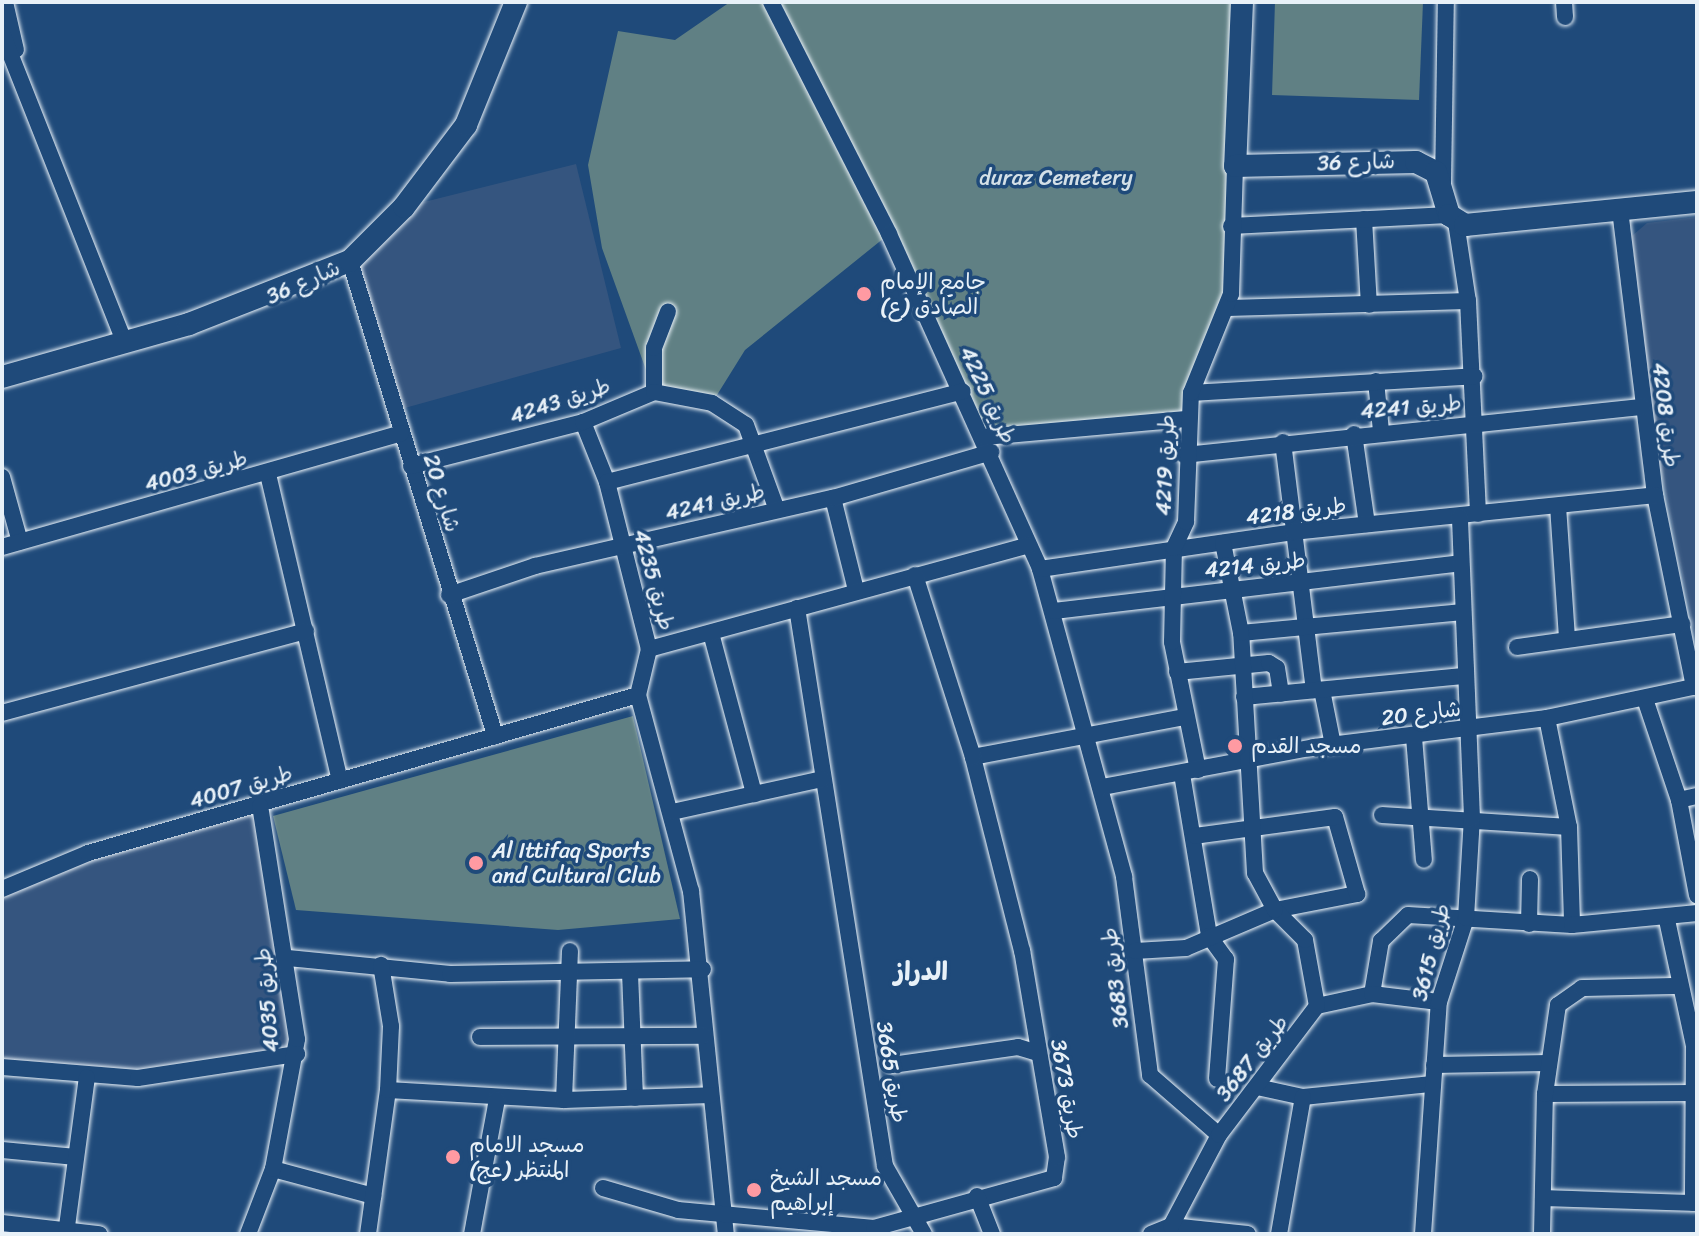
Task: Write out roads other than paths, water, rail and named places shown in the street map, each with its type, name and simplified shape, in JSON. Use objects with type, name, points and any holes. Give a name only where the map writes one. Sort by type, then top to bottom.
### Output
[{"type":"street","points":[[5,2],[17,55],[125,344]]},
{"type":"street","name":"شارع 36","points":[[2,377],[125,344],[260,301],[350,261],[404,207],[466,125],[516,2]]},
{"type":"street","name":"طريق 4225","points":[[771,2],[963,391],[1040,569],[1054,611],[1084,734],[1103,787]]},
{"type":"street","points":[[1235,166],[1242,2]]},
{"type":"street","points":[[1446,2],[1443,183],[1468,301],[1474,376],[1478,514]]},
{"type":"street","points":[[2,33],[17,55]]},
{"type":"street","name":"شارع 36","points":[[1235,166],[1373,157],[1416,162],[1443,183]]},
{"type":"street","name":"طريق 4219","points":[[1217,1079],[1226,959],[1209,936],[1195,836],[1185,717],[1177,672],[1172,594],[1174,548],[1186,522],[1184,455],[1191,393],[1228,308],[1235,166]]},
{"type":"street","points":[[1231,226],[1364,219],[1453,219],[1620,210],[1697,202]]},
{"type":"street","name":"طريق 4208","points":[[1620,210],[1655,495],[1696,686]]},
{"type":"street","points":[[1364,219],[1369,305]]},
{"type":"street","name":"شارع 20","points":[[350,261],[449,595],[495,736]]},
{"type":"street","points":[[1228,308],[1468,301]]},
{"type":"street","points":[[668,312],[654,348],[654,392],[728,410],[755,438],[777,510]]},
{"type":"street","points":[[1191,393],[1474,376]]},
{"type":"street","points":[[1376,381],[1381,431]]},
{"type":"street","points":[[607,482],[755,438],[963,391]]},
{"type":"street","name":"طريق 4243","points":[[411,466],[583,422],[654,392]]},
{"type":"street","name":"طريق 4241","points":[[1184,455],[1381,431],[1642,407]]},
{"type":"street","name":"طريق 4241","points":[[449,595],[621,547],[833,498],[987,445],[1186,419]]},
{"type":"street","name":"طريق 4235","points":[[583,422],[607,482],[649,649],[638,695],[691,891],[703,969],[704,1036],[728,1214],[726,1234]]},
{"type":"street","name":"طريق 4003","points":[[2,547],[268,474],[401,433]]},
{"type":"street","points":[[1354,434],[1367,524]]},
{"type":"street","points":[[1283,442],[1293,532],[1318,690],[1333,745]]},
{"type":"street","points":[[268,474],[340,781]]},
{"type":"street","points":[[2,477],[20,542]]},
{"type":"street","name":"طريق 4218","points":[[1040,569],[1293,532],[1655,495]]},
{"type":"street","points":[[833,498],[856,590]]},
{"type":"street","points":[[1558,506],[1567,639]]},
{"type":"street","name":"طريق 3615","points":[[1423,1234],[1439,1002],[1466,918],[1472,818],[1464,730],[1460,516]]},
{"type":"street","name":"طريق 3687","points":[[1171,1226],[1219,1135],[1317,1006],[1305,940],[1275,910],[1257,883],[1252,759],[1244,697],[1241,633],[1230,591],[1223,543]]},
{"type":"street","points":[[649,649],[1028,545]]},
{"type":"street","name":"طريق 4214","points":[[1054,611],[1172,594],[1230,591],[1460,563]]},
{"type":"street","name":"طريق 3673","points":[[603,1188],[659,1206],[874,1228],[916,1218],[977,1196],[1054,1178],[1022,951],[973,757],[915,575]]},
{"type":"street","name":"طريق 3665","points":[[797,608],[885,1166],[924,1234]]},
{"type":"street","points":[[1241,633],[1463,612]]},
{"type":"street","points":[[1517,647],[1682,624]]},
{"type":"street","points":[[2,713],[306,631]]},
{"type":"street","points":[[711,633],[754,794]]},
{"type":"street","points":[[1177,672],[1274,665],[1281,694]]},
{"type":"street","points":[[1244,697],[1463,676]]},
{"type":"street","name":"شارع 20","points":[[1103,787],[1333,745],[1547,718],[1696,686]]},
{"type":"street","name":"طريق 4007","points":[[2,889],[88,853],[638,695]]},
{"type":"street","points":[[1645,699],[1679,800],[1697,895]]},
{"type":"street","points":[[973,757],[1185,717]]},
{"type":"street","points":[[1547,718],[1569,827],[1572,925]]},
{"type":"street","points":[[1414,737],[1424,860]]},
{"type":"street","points":[[672,812],[822,779]]},
{"type":"street","name":"طريق 3683","points":[[1103,787],[1135,951],[1150,1075],[1219,1135]]},
{"type":"street","points":[[1679,800],[1697,796]]},
{"type":"street","name":"طريق 4035","points":[[248,1234],[273,1169],[297,1054],[288,958],[260,806]]},
{"type":"street","points":[[1382,815],[1472,818],[1569,827]]},
{"type":"street","points":[[1135,951],[1186,948],[1275,910],[1357,894],[1335,817],[1195,836]]},
{"type":"street","points":[[1529,924],[1530,879]]},
{"type":"street","points":[[1372,994],[1381,941],[1393,925],[1422,913],[1529,924],[1572,925],[1667,920],[1697,913]]},
{"type":"street","points":[[1543,1198],[1695,1203],[1693,1035],[1676,986],[1667,920]]},
{"type":"street","points":[[564,1100],[571,1035],[570,951]]},
{"type":"street","points":[[288,958],[569,974],[703,969]]},
{"type":"street","points":[[368,1234],[388,1090],[391,1026],[381,965]]},
{"type":"street","points":[[630,973],[635,1035],[635,1098]]},
{"type":"street","points":[[1542,1234],[1545,1094],[1555,1011],[1569,994],[1676,986]]},
{"type":"street","points":[[1317,1006],[1372,994],[1439,1002]]},
{"type":"street","points":[[480,1037],[704,1036]]},
{"type":"street","points":[[892,1065],[1018,1047],[1038,1053]]},
{"type":"street","points":[[2,1067],[87,1077],[138,1078],[297,1054]]},
{"type":"street","points":[[1434,1065],[1548,1063]]},
{"type":"street","points":[[66,1232],[87,1077]]},
{"type":"street","points":[[1257,1087],[1303,1097],[1432,1084]]},
{"type":"street","points":[[388,1090],[497,1099],[711,1095]]},
{"type":"street","points":[[1545,1094],[1694,1093]]},
{"type":"street","points":[[1279,1234],[1303,1097]]},
{"type":"street","points":[[472,1234],[497,1099]]},
{"type":"street","points":[[2,1150],[76,1157]]},
{"type":"street","points":[[273,1169],[373,1196]]},
{"type":"street","points":[[977,1196],[992,1234]]},
{"type":"street","points":[[2,1223],[99,1234]]},
{"type":"street","points":[[1151,1234],[1171,1226],[1248,1234]]},
{"type":"place","name":"جامع الإمام الصادق (ع)","points":[[864,294]]},
{"type":"place","name":"مسجد القدم","points":[[1235,746]]},
{"type":"place","name":"Al Ittifaq Sports and Cultural Club","points":[[476,863]]},
{"type":"place","name":"مسجد الامام المنتظر (عج)","points":[[453,1157]]},
{"type":"place","name":"مسجد الشيخ إبراهيم","points":[[754,1190]]},
{"type":"district","name":"الدراز","points":[[921,972]]},
{"type":"park label","name":"duraz Cemetery","points":[[1056,178]]}]
